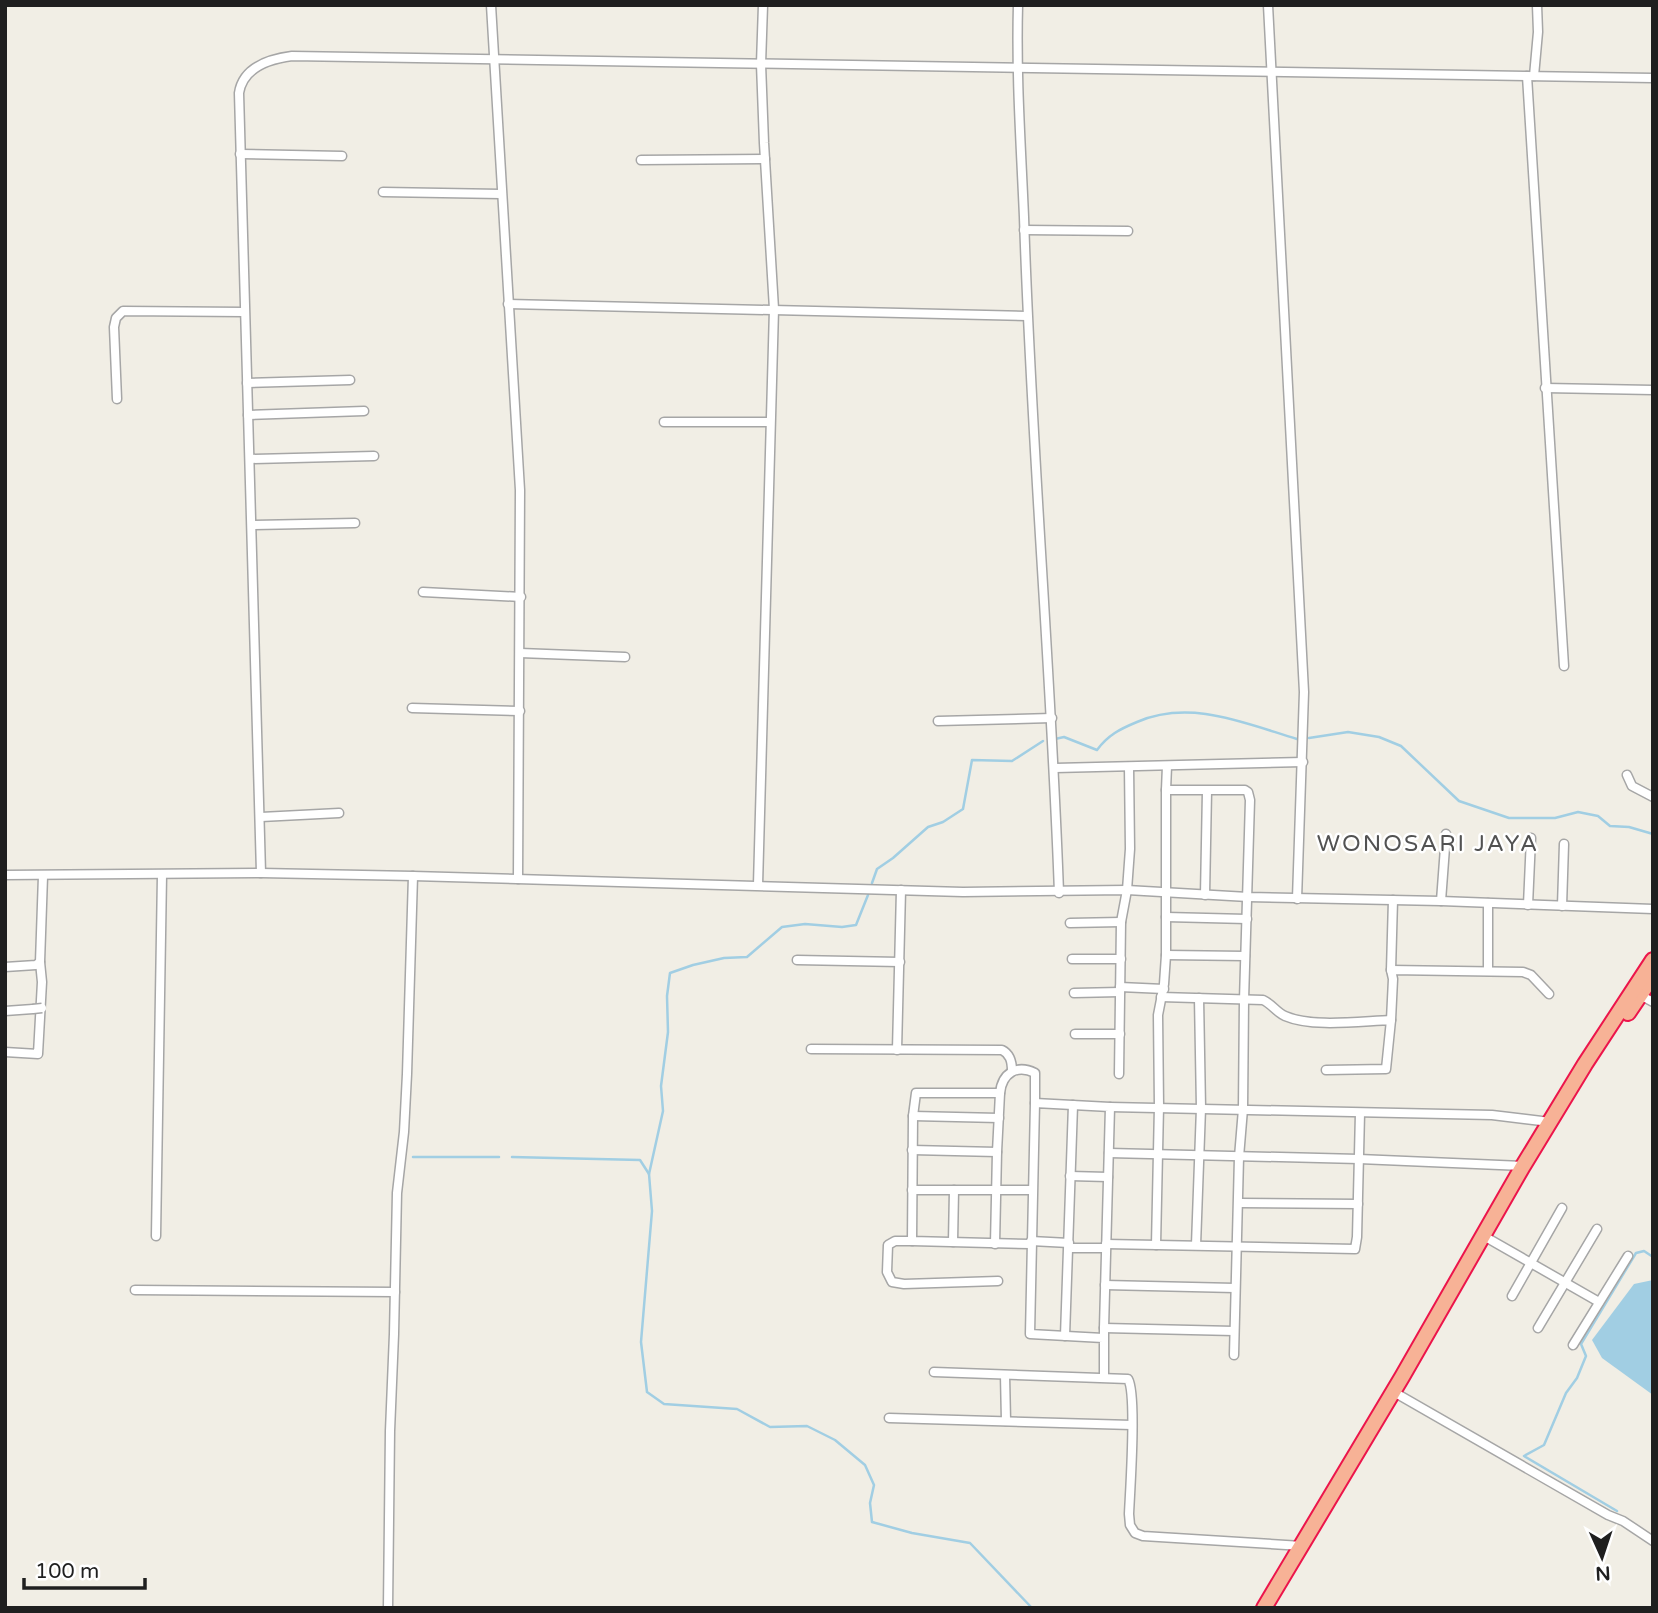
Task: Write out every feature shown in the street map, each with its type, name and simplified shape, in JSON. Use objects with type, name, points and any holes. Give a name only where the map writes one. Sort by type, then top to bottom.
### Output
[{"type":"highway","points":[[1264,1608],[1402,1377],[1523,1166],[1653,960]]},
{"type":"highway","points":[[1274,1608],[1556,1125],[1646,999],[1653,976]]},
{"type":"street","points":[[491,5],[520,490],[518,879]]},
{"type":"street","points":[[758,885],[774,309],[761,64],[763,5]]},
{"type":"street","points":[[1018,5],[1027,316],[1055,768],[1059,893]]},
{"type":"street","points":[[1268,5],[1304,692],[1297,899]]},
{"type":"street","points":[[1537,5],[1538,32],[1531,76],[1545,388],[1563,666]]},
{"type":"street","points":[[261,873],[240,87],[253,69],[265,62],[292,56],[1653,78]]},
{"type":"street","points":[[240,154],[342,156]]},
{"type":"street","points":[[641,160],[765,159]]},
{"type":"street","points":[[383,192],[501,194]]},
{"type":"street","points":[[1024,230],[1128,230]]},
{"type":"street","points":[[508,304],[1027,316]]},
{"type":"street","points":[[117,399],[114,327],[116,318],[123,311],[244,312]]},
{"type":"street","points":[[247,383],[350,380]]},
{"type":"street","points":[[1545,388],[1653,390]]},
{"type":"street","points":[[248,415],[364,411]]},
{"type":"street","points":[[664,422],[770,422]]},
{"type":"street","points":[[250,458],[374,456]]},
{"type":"street","points":[[252,525],[355,523]]},
{"type":"street","points":[[424,592],[521,597]]},
{"type":"street","points":[[520,653],[625,657]]},
{"type":"street","points":[[412,708],[520,711]]},
{"type":"street","points":[[938,721],[1052,718]]},
{"type":"street","points":[[1055,768],[1303,762]]},
{"type":"street","points":[[1156,1245],[1160,1107],[1158,1015],[1166,955],[1167,766]]},
{"type":"street","points":[[1119,1074],[1121,922],[1127,890],[1130,831],[1129,767]]},
{"type":"street","points":[[1627,775],[1632,786],[1653,797]]},
{"type":"street","points":[[1166,790],[1245,790],[1249,795],[1243,1110],[1239,1157],[1234,1355]]},
{"type":"street","points":[[1205,895],[1207,790]]},
{"type":"street","points":[[261,817],[339,813]]},
{"type":"street","points":[[1441,901],[1446,834]]},
{"type":"street","points":[[1528,905],[1531,838]]},
{"type":"street","points":[[1562,906],[1564,844]]},
{"type":"street","points":[[5,875],[261,873],[901,890],[1059,893],[1127,890],[1297,899],[1653,909]]},
{"type":"street","points":[[156,1236],[162,875]]},
{"type":"street","points":[[5,1052],[38,1054],[43,876]]},
{"type":"street","points":[[388,1608],[398,1172],[404,1132],[407,1074],[413,876]]},
{"type":"street","points":[[897,1050],[901,890]]},
{"type":"street","points":[[1326,1070],[1386,1069],[1393,979],[1393,900]]},
{"type":"street","points":[[1488,903],[1488,971]]},
{"type":"street","points":[[1166,917],[1247,919]]},
{"type":"street","points":[[1070,923],[1121,922]]},
{"type":"street","points":[[1166,955],[1245,956]]},
{"type":"street","points":[[1072,959],[1121,959]]},
{"type":"street","points":[[797,960],[900,962]]},
{"type":"street","points":[[5,967],[36,965],[40,962]]},
{"type":"street","points":[[1391,970],[1523,972],[1531,975],[1549,994]]},
{"type":"street","points":[[1074,993],[1120,989],[1199,998],[1263,1000],[1283,1015],[1307,1020],[1391,1020]]},
{"type":"street","points":[[1196,1245],[1201,1108],[1199,998]]},
{"type":"street","points":[[5,1011],[38,1009]]},
{"type":"street","points":[[1076,1034],[1120,1034]]},
{"type":"street","points":[[811,1049],[1002,1049],[1010,1057],[1012,1070]]},
{"type":"street","points":[[995,1244],[1002,1080],[1012,1070],[1032,1070],[1035,1073],[1035,1103],[1030,1334],[1103,1338]]},
{"type":"street","points":[[912,1241],[914,1096],[918,1093],[1000,1093]]},
{"type":"street","points":[[1035,1103],[1492,1115],[1550,1122]]},
{"type":"street","points":[[1065,1336],[1073,1105]]},
{"type":"street","points":[[1104,1377],[1110,1107]]},
{"type":"street","points":[[998,1281],[904,1284],[892,1282],[887,1272],[888,1245],[895,1241],[912,1241],[1355,1249],[1360,1113]]},
{"type":"street","points":[[913,1116],[999,1118]]},
{"type":"street","points":[[912,1150],[997,1152]]},
{"type":"street","points":[[1109,1153],[1523,1166]]},
{"type":"street","points":[[1070,1176],[1108,1177]]},
{"type":"street","points":[[953,1242],[954,1189]]},
{"type":"street","points":[[912,1190],[1032,1190]]},
{"type":"street","points":[[1239,1203],[1358,1204]]},
{"type":"street","points":[[1512,1296],[1562,1208]]},
{"type":"street","points":[[1538,1328],[1597,1229]]},
{"type":"street","points":[[1489,1239],[1599,1302]]},
{"type":"street","points":[[1573,1345],[1628,1256]]},
{"type":"street","points":[[1105,1285],[1236,1288]]},
{"type":"street","points":[[135,1290],[395,1292]]},
{"type":"street","points":[[1104,1328],[1234,1331]]},
{"type":"street","points":[[934,1372],[1130,1380],[1132,1424],[1129,1514],[1130,1525],[1135,1533],[1143,1536],[1301,1546]]},
{"type":"street","points":[[1004,1375],[1006,1421]]},
{"type":"street","points":[[1399,1395],[1583,1501],[1623,1521],[1653,1541]]},
{"type":"street","points":[[889,1418],[1132,1424]]},
{"type":"water","points":[[1653,1280],[1653,1395],[1602,1358],[1592,1340],[1634,1284]]},
{"type":"waterway","points":[[1055,739],[1064,737],[1097,750],[1110,736],[1125,727],[1157,715],[1177,713],[1217,716],[1297,739]]},
{"type":"waterway","points":[[1309,738],[1348,732],[1379,737],[1401,746],[1459,801],[1509,818],[1555,818],[1578,812],[1598,816],[1610,826],[1629,827],[1653,834]]},
{"type":"waterway","points":[[872,883],[877,869],[928,827],[943,822],[963,809],[972,760],[1012,761],[1043,741]]},
{"type":"waterway","points":[[649,1174],[663,1111],[661,1086],[668,1032],[667,996],[670,973],[724,958],[747,957],[782,927],[805,924],[842,927],[856,925],[868,895]]},
{"type":"waterway","points":[[413,1157],[499,1157]]},
{"type":"waterway","points":[[512,1157],[640,1160],[649,1174],[652,1211],[641,1342],[647,1392],[664,1404],[737,1409],[770,1427],[807,1426],[835,1440],[865,1465],[874,1485],[870,1503],[872,1522],[912,1533],[970,1543],[1032,1608]]},
{"type":"waterway","points":[[1617,1511],[1524,1456],[1544,1445],[1566,1393],[1577,1378],[1586,1356],[1581,1344],[1636,1253],[1644,1251],[1653,1257]]},
{"type":"district","name":"WONOSARI JAYA","points":[[1428,843]]}]
